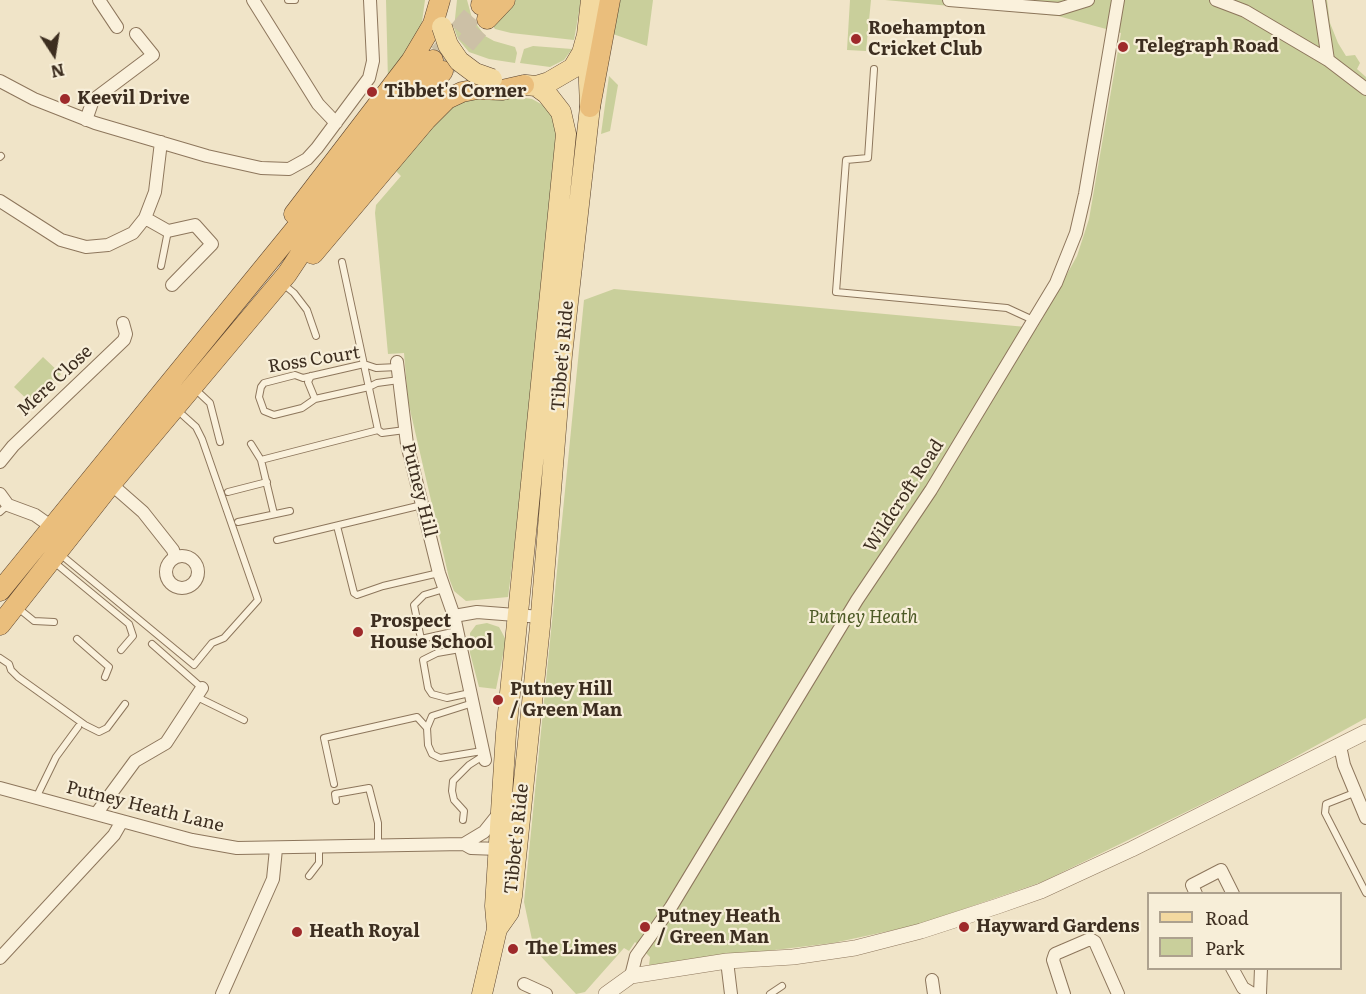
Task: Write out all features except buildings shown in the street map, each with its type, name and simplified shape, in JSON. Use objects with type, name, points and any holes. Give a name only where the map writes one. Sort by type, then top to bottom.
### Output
[{"type":"highway","points":[[282,244],[296,210],[423,43],[433,24],[441,0]]},
{"type":"highway","points":[[485,8],[505,0]]},
{"type":"highway","points":[[590,107],[610,0]]},
{"type":"highway","points":[[0,591],[282,244],[438,66]]},
{"type":"highway","points":[[284,278],[310,256],[426,120],[447,99],[462,92],[477,89],[502,90],[530,86]]},
{"type":"highway","points":[[0,625],[111,484],[284,278],[407,103]]},
{"type":"main road","points":[[441,0],[442,27],[448,45],[459,61],[476,73],[492,79],[530,86],[573,68],[582,53],[587,35],[591,0]]},
{"type":"main road","name":"Tibbet's Ride","points":[[497,929],[509,912],[512,896],[541,616],[562,355],[590,107],[587,35]]},
{"type":"main road","name":"Tibbet's Ride","points":[[497,929],[495,906],[517,614],[566,134],[561,112],[547,94],[530,86]]},
{"type":"main road","points":[[482,994],[497,929]]},
{"type":"street","points":[[99,0],[117,27]]},
{"type":"street","points":[[253,0],[318,104],[336,123]]},
{"type":"street","points":[[0,81],[34,99],[86,120],[261,168],[289,169],[307,159],[358,96],[372,70],[370,0]]},
{"type":"street","points":[[949,0],[1059,9],[1088,0]]},
{"type":"street","name":"Wildcroft Road","points":[[632,976],[636,956],[671,907],[857,600],[931,490],[1056,284],[1076,232],[1098,126],[1118,0]]},
{"type":"street","points":[[1216,0],[1234,2],[1328,60],[1366,89]]},
{"type":"street","points":[[1319,0],[1328,60]]},
{"type":"street","points":[[86,120],[93,100],[153,55],[136,34]]},
{"type":"street","points":[[0,201],[61,240],[86,248],[108,245],[133,232],[145,218],[155,192],[161,142]]},
{"type":"street","points":[[145,218],[168,231],[195,225],[212,244],[172,285]]},
{"type":"street","name":"Mere Close","points":[[0,462],[13,446],[123,340],[126,334],[123,323]]},
{"type":"street","name":"Putney Hill","points":[[397,364],[405,430],[439,573],[454,616],[484,756]]},
{"type":"street","points":[[111,484],[143,512],[173,550],[175,557]]},
{"type":"street","points":[[0,494],[4,509],[35,516],[52,527]]},
{"type":"street","points":[[454,616],[477,612],[541,616]]},
{"type":"street","points":[[96,814],[135,761],[166,743],[198,692]]},
{"type":"street","points":[[606,994],[632,976],[728,961],[794,957],[855,948],[921,931],[998,906],[1041,891],[1122,854],[1366,732]]},
{"type":"street","points":[[1340,746],[1354,793],[1366,818]]},
{"type":"street","name":"Putney Heath Lane","points":[[0,788],[192,840],[237,848],[464,844],[471,848],[499,849]]},
{"type":"street","points":[[464,844],[484,832],[501,812]]},
{"type":"street","points":[[0,958],[114,835],[122,821]]},
{"type":"street","points":[[222,994],[273,879],[276,849]]},
{"type":"street","points":[[1195,892],[1192,885],[1221,870],[1232,892]]},
{"type":"street","points":[[1064,994],[1053,960],[1055,954],[1090,939],[1095,942],[1118,994]]},
{"type":"street","points":[[728,961],[731,994]]},
{"type":"street","points":[[1233,970],[1242,988],[1252,994]]},
{"type":"street","points":[[1260,994],[1261,970]]},
{"type":"street","points":[[932,980],[934,994]]},
{"type":"street","points":[[521,989],[546,994]]},
{"type":"lane","points":[[288,0],[295,0]]},
{"type":"lane","points":[[874,69],[868,158],[846,160],[836,292],[1007,308],[1034,320]]},
{"type":"lane","points":[[161,266],[169,237],[168,231]]},
{"type":"lane","points":[[342,262],[378,430]]},
{"type":"lane","points":[[284,278],[307,310],[316,336]]},
{"type":"lane","name":"Ross Court","points":[[397,364],[376,368],[364,364],[310,376],[295,375],[264,383],[259,398],[264,411],[274,415],[302,408],[315,399],[369,387],[377,382],[399,380]]},
{"type":"lane","points":[[310,376],[308,382],[315,399]]},
{"type":"lane","points":[[192,387],[210,403],[220,442]]},
{"type":"lane","points":[[54,556],[194,665],[212,643],[224,638],[258,600],[202,439],[196,428],[175,408]]},
{"type":"lane","points":[[261,460],[378,430],[382,432],[405,430]]},
{"type":"lane","points":[[251,444],[261,460],[274,514]]},
{"type":"lane","points":[[228,492],[267,482]]},
{"type":"lane","points":[[277,540],[422,505]]},
{"type":"lane","points":[[238,522],[290,511]]},
{"type":"lane","points":[[337,526],[354,593],[357,595],[375,591],[383,586],[439,573]]},
{"type":"lane","points":[[54,556],[129,624],[133,636],[121,650]]},
{"type":"lane","points":[[444,589],[424,594],[414,604],[421,639],[457,631]]},
{"type":"lane","points":[[15,606],[34,621],[54,622]]},
{"type":"lane","points":[[77,639],[109,667],[105,677]]},
{"type":"lane","points":[[152,644],[198,692],[244,720]]},
{"type":"lane","points":[[460,649],[436,653],[423,660],[428,688],[432,694],[447,698],[471,698]]},
{"type":"lane","points":[[0,658],[9,664],[18,678],[85,725],[99,732],[107,728],[124,704]]},
{"type":"lane","points":[[427,728],[432,716],[471,698]]},
{"type":"lane","points":[[334,784],[324,738],[417,717],[427,728],[432,754],[440,758],[484,756]]},
{"type":"lane","points":[[36,798],[56,757],[78,727]]},
{"type":"lane","points":[[463,820],[464,811],[454,800],[453,782],[469,765],[484,756]]},
{"type":"lane","points":[[336,801],[335,794],[369,788],[378,823],[378,847]]},
{"type":"lane","points":[[1354,793],[1326,804],[1325,813],[1366,893]]},
{"type":"lane","points":[[309,876],[319,863],[319,848]]},
{"type":"lane","points":[[770,994],[782,986]]},
{"type":"green space","points":[[386,0],[425,0],[421,29],[388,81]]},
{"type":"green space","points":[[457,0],[467,0],[472,18],[485,36],[515,47],[517,53],[515,63],[489,59],[469,52],[458,39],[454,28]]},
{"type":"green space","points":[[516,0],[581,0],[574,40],[495,29],[492,25]]},
{"type":"green space","points":[[619,0],[653,0],[647,46],[613,34]]},
{"type":"green space","points":[[850,0],[871,0],[866,51],[847,50]]},
{"type":"green space","name":"Putney Heath","points":[[885,0],[1327,0],[1330,23],[1338,43],[1346,56],[1355,55],[1360,63],[1357,69],[1366,77],[1366,718],[1268,772],[1042,882],[917,925],[833,943],[649,965],[650,957],[635,942],[629,951],[624,948],[585,992],[576,994],[534,949],[524,902],[584,300],[614,289],[1037,328],[1077,256],[1089,219],[1121,33],[1058,16]]},
{"type":"green space","points":[[533,46],[572,49],[564,60],[550,67],[520,63],[524,49]]},
{"type":"green space","points":[[609,76],[618,85],[610,131],[601,134]]},
{"type":"green space","points":[[489,93],[532,99],[543,105],[553,115],[557,127],[522,488],[508,597],[466,601],[454,591],[449,578],[408,401],[404,353],[388,354],[375,213],[376,205],[401,176],[394,169],[443,109]]},
{"type":"green space","points":[[43,357],[61,374],[32,404],[14,387]]},
{"type":"green space","points":[[487,623],[499,627],[506,640],[496,689],[479,687],[470,653],[470,633],[476,625]]},
{"type":"tunnel","points":[[439,54],[481,5]]},
{"type":"tunnel","points":[[446,67],[487,19]]},
{"type":"place","name":"Roehampton Cricket Club","points":[[856,39]]},
{"type":"place","name":"Telegraph Road","points":[[1123,47]]},
{"type":"place","name":"Tibbet's Corner","points":[[372,92]]},
{"type":"place","name":"Keevil Drive","points":[[65,99]]},
{"type":"place","name":"Prospect House School","points":[[358,632]]},
{"type":"place","name":"Putney Hill / Green Man","points":[[498,700]]},
{"type":"place","name":"Putney Heath / Green Man","points":[[645,927]]},
{"type":"place","name":"Hayward Gardens","points":[[964,927]]},
{"type":"place","name":"Heath Royal","points":[[297,932]]},
{"type":"place","name":"The Limes","points":[[513,949]]}]
